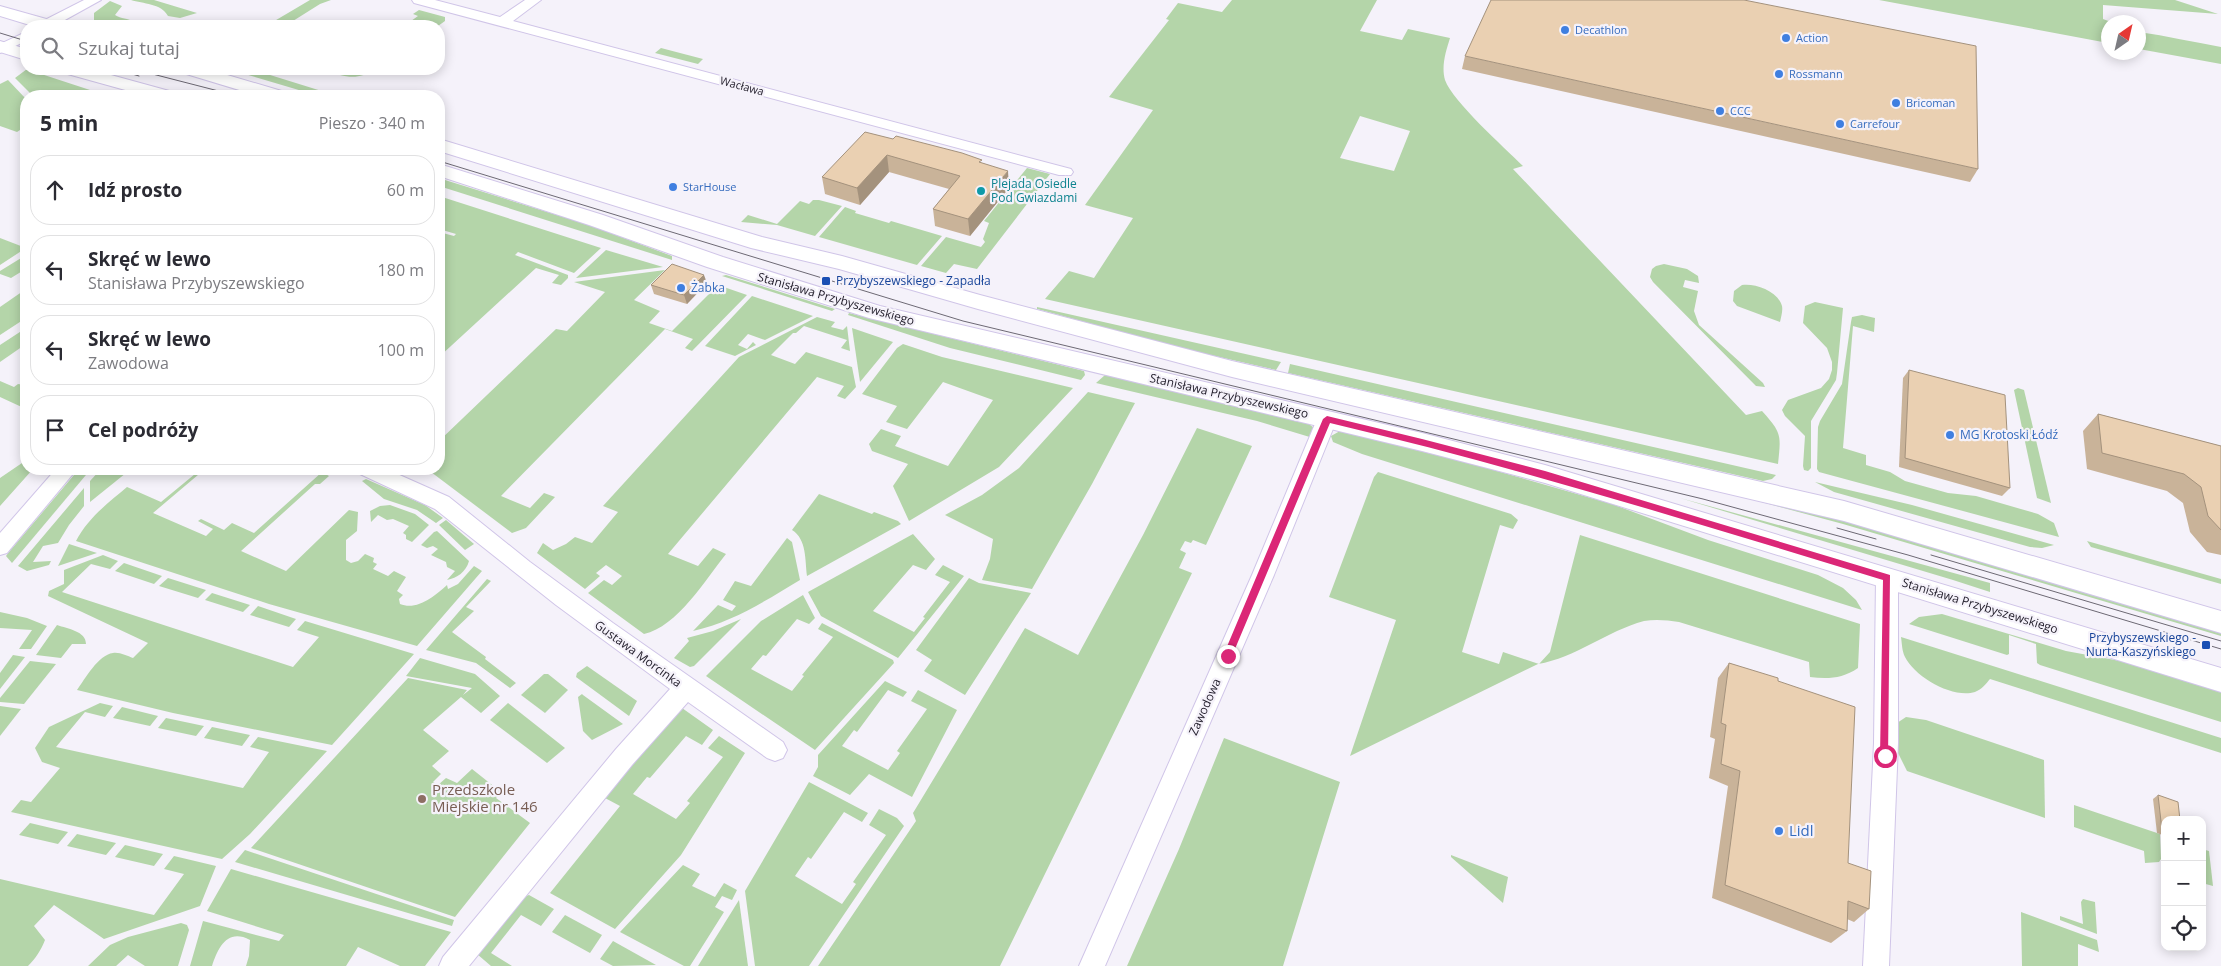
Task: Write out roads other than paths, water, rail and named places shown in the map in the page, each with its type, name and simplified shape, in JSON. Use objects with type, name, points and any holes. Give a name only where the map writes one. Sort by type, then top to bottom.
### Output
[{"type":"main road","points":[[0,11],[28,20]]},
{"type":"main road","points":[[1,48],[20,53]]},
{"type":"main road","points":[[91,75],[145,90]]},
{"type":"main road","points":[[209,75],[258,90]]},
{"type":"main road","points":[[445,147],[740,237],[842,263],[978,302],[1223,366],[1844,511],[2221,622]]},
{"type":"main road","name":"Stanisława Przybyszewskiego","points":[[445,172],[596,220],[698,257],[877,313],[1327,419],[1545,474],[2221,680]]},
{"type":"street","points":[[58,20],[94,0]]},
{"type":"street","name":"Wacława","points":[[419,0],[1065,172]]},
{"type":"street","points":[[502,22],[534,0]]},
{"type":"street","points":[[1,48],[20,39]]},
{"type":"street","name":"Zawodowa","points":[[1092,966],[1263,575],[1327,419]]},
{"type":"street","points":[[0,547],[62,475]]},
{"type":"street","name":"Gustawa Morcinka","points":[[381,475],[442,503],[522,568],[685,689],[624,757],[452,966]]},
{"type":"street","points":[[1876,966],[1886,743],[1887,578]]},
{"type":"street","points":[[685,689],[775,750]]},
{"type":"tram line","points":[[0,33],[20,39]]},
{"type":"tram line","points":[[156,75],[215,90]]},
{"type":"tram line","points":[[445,163],[963,321],[1703,499],[1908,555],[2221,649]]},
{"type":"tram line","points":[[1837,528],[1876,539]]},
{"type":"tram line","points":[[1931,555],[2221,641]]},
{"type":"place","name":"Decathlon","points":[[1565,30]]},
{"type":"place","name":"Action","points":[[1786,38]]},
{"type":"place","name":"Rossmann","points":[[1779,74]]},
{"type":"place","name":"Bricoman","points":[[1896,103]]},
{"type":"place","name":"CCC","points":[[1720,111]]},
{"type":"place","name":"Carrefour","points":[[1840,124]]},
{"type":"place","name":"StarHouse","points":[[673,187]]},
{"type":"place","name":"Plejada Osiedle Pod Gwiazdami","points":[[981,191]]},
{"type":"place","name":"Przybyszewskiego - Zapadła","points":[[826,281]]},
{"type":"place","name":"Żabka","points":[[681,288]]},
{"type":"place","name":"MG Krotoski Łódź","points":[[1950,435]]},
{"type":"place","name":"Przybyszewskiego - Nurta-Kaszyńskiego","points":[[2206,645]]},
{"type":"place","name":"Przedszkole Miejskie nr 146","points":[[422,799]]},
{"type":"place","name":"Lidl","points":[[1779,831]]}]
